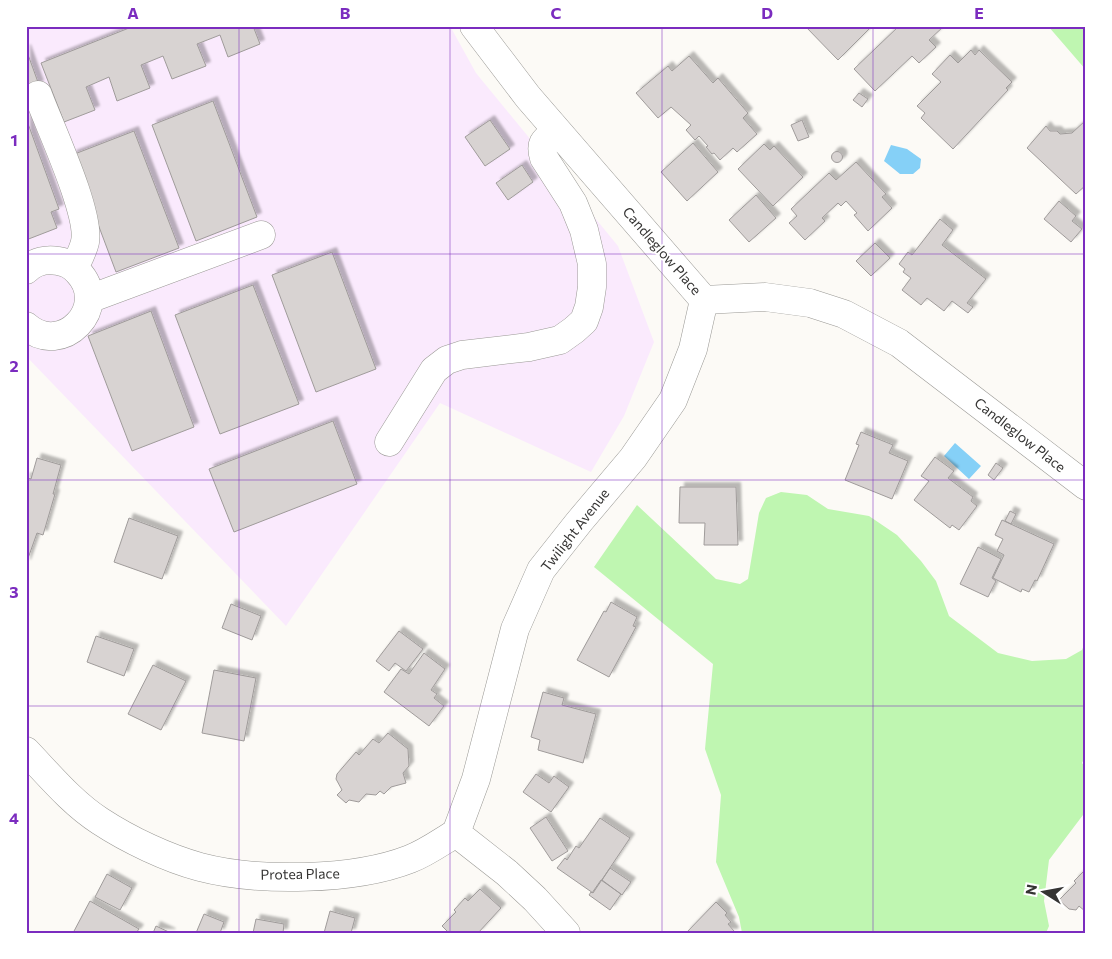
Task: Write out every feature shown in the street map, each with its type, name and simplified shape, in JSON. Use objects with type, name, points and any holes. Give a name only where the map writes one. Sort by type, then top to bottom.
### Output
[{"type":"street","name":"Candleglow Place","points":[[474,26],[528,97],[704,300],[765,297],[810,303],[844,314],[899,343],[1086,486]]},
{"type":"street","points":[[38,95],[78,197],[84,222],[85,242],[74,268]]},
{"type":"street","points":[[388,442],[434,370],[447,360],[462,355],[529,347],[560,340],[584,321],[589,307],[592,264],[584,230],[573,203],[542,152],[544,140],[557,131]]},
{"type":"street","points":[[89,299],[261,235]]},
{"type":"street","points":[[26,270],[40,261],[64,262],[82,276],[88,287],[89,299],[87,311],[81,321],[67,332],[50,336],[38,334],[27,327]]},
{"type":"street","name":"Twilight Avenue","points":[[456,833],[476,779],[514,629],[542,570],[578,522],[633,458],[673,400],[693,348],[704,300]]},
{"type":"street","name":"Protea Place","points":[[26,751],[69,796],[99,820],[129,838],[177,859],[228,873],[323,876],[364,871],[409,859],[431,849],[456,833]]},
{"type":"street","points":[[456,833],[507,873],[535,899],[566,933]]},
{"type":"shaded area","points":[[26,26],[450,26],[476,73],[618,246],[654,342],[624,416],[591,472],[440,403],[286,626],[26,356]]},
{"type":"green space","points":[[1048,26],[1086,26],[1086,70]]},
{"type":"green space","points":[[781,492],[807,495],[828,509],[869,516],[897,535],[936,581],[949,616],[998,653],[1032,661],[1066,659],[1082,650],[1086,640],[1086,755],[1082,763],[1086,768],[1086,811],[1049,860],[1044,901],[1049,926],[1046,933],[742,933],[739,917],[716,862],[721,795],[705,749],[713,664],[594,567],[637,505],[716,579],[740,584],[748,579],[759,513],[766,498]]},
{"type":"water","points":[[891,145],[907,149],[921,159],[920,168],[913,174],[900,174],[884,161]]},
{"type":"water","points":[[955,443],[981,466],[969,479],[944,456]]},
{"type":"building","points":[[134,26],[253,26],[260,44],[228,57],[220,35],[197,44],[206,66],[172,79],[163,56],[141,65],[150,88],[117,101],[109,77],[86,87],[95,110],[64,122],[41,63]]},
{"type":"building","points":[[805,26],[872,26],[838,60]]},
{"type":"building","points":[[899,26],[944,26],[929,40],[936,47],[919,63],[912,56],[875,91],[854,69]]},
{"type":"building","points":[[26,49],[39,85],[26,90]]},
{"type":"building","points":[[971,50],[975,55],[979,50],[1012,82],[1006,88],[1008,90],[953,149],[921,118],[925,113],[917,106],[941,82],[932,74],[950,55],[958,63]]},
{"type":"building","points":[[689,56],[713,83],[718,78],[748,113],[743,118],[757,134],[737,152],[733,148],[720,160],[714,153],[712,154],[699,136],[695,140],[686,130],[691,125],[671,107],[658,118],[636,93],[668,66],[672,71]]},
{"type":"building","points":[[859,93],[868,99],[862,107],[853,100]]},
{"type":"building","points":[[213,101],[257,217],[196,241],[152,125]]},
{"type":"building","points":[[26,118],[59,209],[51,212],[57,228],[26,240]]},
{"type":"building","points":[[490,120],[510,149],[485,166],[465,137]]},
{"type":"building","points":[[802,120],[809,137],[798,141],[791,125]]},
{"type":"building","points":[[1086,120],[1086,185],[1076,194],[1027,148],[1046,126],[1050,131],[1057,131],[1060,134],[1072,133]]},
{"type":"building","points":[[134,131],[179,248],[116,272],[72,155]]},
{"type":"building","points":[[693,143],[718,172],[687,201],[661,172]]},
{"type":"building","points":[[764,144],[770,150],[774,146],[803,177],[773,206],[738,169]]},
{"type":"building","points":[[835,152],[839,152],[842,157],[841,161],[835,162],[832,159],[832,155]]},
{"type":"building","points":[[856,162],[886,194],[882,197],[892,208],[868,231],[854,215],[857,213],[846,201],[841,206],[838,203],[822,218],[825,221],[805,240],[789,223],[797,216],[791,209],[829,173],[836,180]]},
{"type":"building","points":[[522,165],[533,182],[508,200],[496,183]]},
{"type":"building","points":[[756,195],[776,218],[749,242],[729,220]]},
{"type":"building","points":[[1059,201],[1076,216],[1072,221],[1082,229],[1071,242],[1044,219]]},
{"type":"building","points":[[940,219],[953,230],[942,245],[986,279],[967,303],[973,307],[968,313],[952,301],[944,311],[927,298],[921,305],[902,290],[911,278],[903,272],[905,269],[899,264],[908,252],[912,255]]},
{"type":"building","points":[[875,243],[890,258],[871,276],[856,261]]},
{"type":"building","points":[[332,252],[376,369],[316,392],[272,275]]},
{"type":"building","points":[[253,285],[299,404],[220,434],[175,315]]},
{"type":"building","points":[[151,311],[194,427],[132,451],[88,336]]},
{"type":"building","points":[[333,421],[357,484],[234,532],[209,469]]},
{"type":"building","points":[[861,432],[893,445],[889,453],[908,461],[892,499],[845,480],[859,445],[856,444]]},
{"type":"building","points":[[935,457],[954,471],[948,478],[973,497],[971,501],[977,506],[959,530],[952,525],[950,528],[914,500],[929,481],[921,476]]},
{"type":"building","points":[[37,458],[61,465],[43,535],[37,533],[26,564],[26,477],[31,479]]},
{"type":"building","points":[[996,463],[1003,468],[994,480],[988,475]]},
{"type":"building","points":[[680,487],[736,487],[738,545],[704,545],[705,523],[679,523]]},
{"type":"building","points":[[1010,511],[1016,514],[1011,524],[1005,521]]},
{"type":"building","points":[[129,518],[178,536],[162,579],[114,562]]},
{"type":"building","points":[[1002,520],[1054,544],[1037,581],[1035,580],[1029,592],[1022,589],[1021,592],[993,578],[1004,555],[997,551],[1003,539],[995,535]]},
{"type":"building","points":[[978,547],[1001,559],[992,578],[996,581],[988,597],[960,584]]},
{"type":"building","points":[[611,602],[637,617],[633,626],[636,627],[609,677],[577,660]]},
{"type":"building","points":[[231,604],[261,616],[252,640],[222,628]]},
{"type":"building","points":[[399,631],[423,649],[406,671],[395,663],[389,671],[376,661]]},
{"type":"building","points":[[96,636],[134,649],[124,676],[87,662]]},
{"type":"building","points":[[424,653],[445,669],[431,690],[437,694],[434,698],[444,706],[429,726],[384,692],[401,669],[409,674]]},
{"type":"building","points":[[153,665],[186,681],[161,730],[128,714]]},
{"type":"building","points":[[214,670],[256,678],[244,741],[202,733]]},
{"type":"building","points":[[543,692],[564,698],[562,705],[596,714],[583,763],[538,750],[540,740],[531,737]]},
{"type":"building","points":[[388,733],[408,749],[409,766],[403,773],[406,783],[391,787],[384,794],[380,791],[376,795],[366,794],[359,802],[349,800],[346,803],[337,795],[342,790],[336,779],[337,774],[356,752],[359,755],[373,739],[379,743]]},
{"type":"building","points":[[536,774],[549,783],[554,776],[569,787],[551,812],[523,792]]},
{"type":"building","points":[[546,817],[568,851],[552,861],[530,828]]},
{"type":"building","points":[[600,818],[630,838],[593,893],[557,868],[565,858],[567,860],[576,846],[579,848]]},
{"type":"building","points":[[610,868],[631,882],[622,895],[602,880]]},
{"type":"building","points":[[1086,869],[1086,912],[1079,906],[1076,910],[1069,909],[1059,900],[1076,883],[1074,881]]},
{"type":"building","points":[[107,874],[132,888],[120,910],[95,897]]},
{"type":"building","points":[[601,880],[621,894],[610,910],[589,895]]},
{"type":"building","points":[[480,889],[501,908],[478,933],[449,933],[442,926],[456,912],[454,910],[465,898],[468,901]]},
{"type":"building","points":[[90,901],[139,929],[136,933],[73,933]]},
{"type":"building","points":[[716,902],[727,913],[725,915],[731,922],[728,924],[734,931],[733,933],[686,933]]},
{"type":"building","points":[[330,911],[355,918],[351,933],[324,933]]},
{"type":"building","points":[[204,914],[224,922],[220,933],[196,933]]},
{"type":"building","points":[[256,919],[284,924],[283,933],[253,933]]},
{"type":"building","points":[[156,926],[171,933],[153,933]]}]
